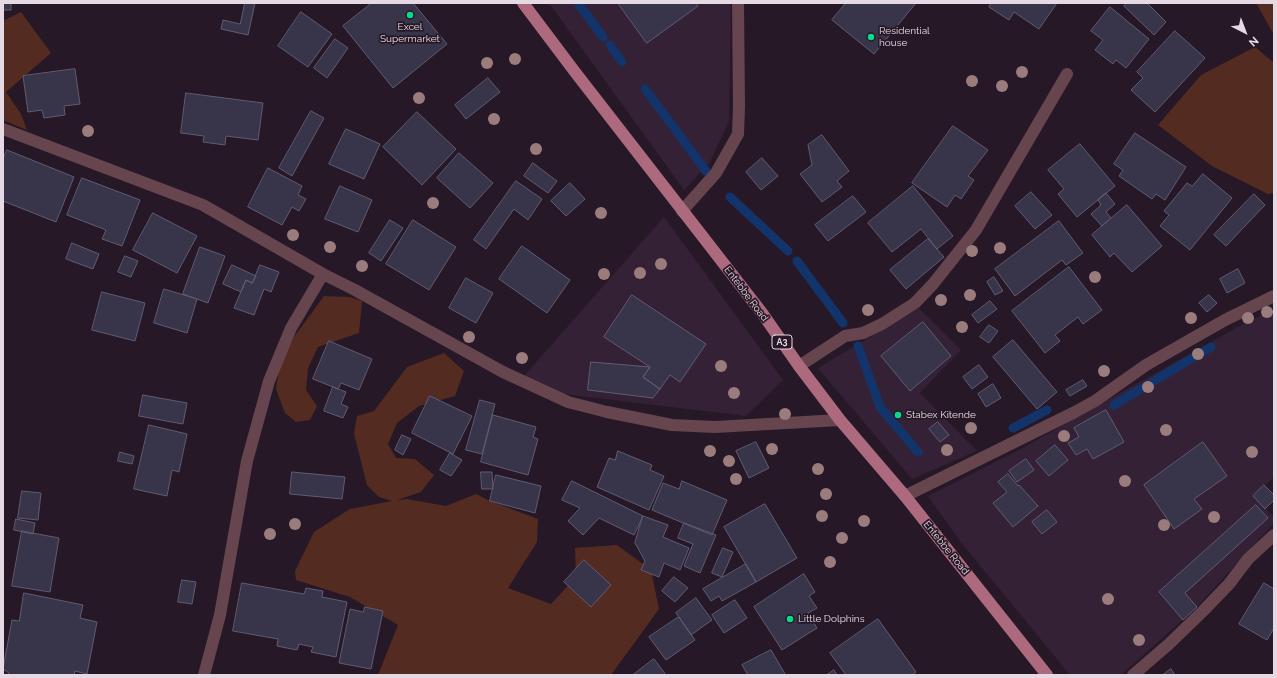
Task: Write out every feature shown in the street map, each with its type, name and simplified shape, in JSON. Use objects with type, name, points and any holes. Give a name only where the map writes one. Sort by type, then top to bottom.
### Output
[{"type":"main road","name":"Entebbe Road","points":[[523,3],[762,314],[840,420],[905,496],[1048,675]]},
{"type":"street","points":[[682,211],[716,173],[738,134],[738,3]]},
{"type":"street","points":[[799,366],[845,336],[863,333],[882,324],[915,303],[933,284],[976,230],[1068,74]]},
{"type":"street","points":[[3,129],[203,205],[323,274],[355,290],[503,372],[568,402],[607,412],[672,425],[715,427],[840,420]]},
{"type":"street","points":[[204,675],[220,615],[247,462],[269,380],[291,328],[323,274]]},
{"type":"street","points":[[905,496],[1073,413],[1095,401],[1146,365],[1219,324],[1274,296]]},
{"type":"street","points":[[1133,675],[1169,644],[1203,611],[1229,584],[1248,559],[1274,535]]},
{"type":"shaded area","points":[[549,3],[731,3],[729,121],[710,162],[684,190]]},
{"type":"shaded area","points":[[1256,3],[1274,3],[1274,35]]},
{"type":"shaded area","points":[[21,12],[51,53],[6,92],[21,114],[27,130],[3,120],[3,21]]},
{"type":"shaded area","points":[[1255,47],[1274,63],[1274,193],[1268,194],[1212,166],[1158,125],[1201,75]]},
{"type":"shaded area","points":[[664,217],[783,380],[746,416],[555,393],[524,376]]},
{"type":"shaded area","points":[[324,296],[350,297],[362,301],[359,333],[318,347],[308,368],[306,390],[317,406],[310,420],[296,422],[285,413],[276,389],[279,369],[294,337]]},
{"type":"shaded area","points":[[919,308],[961,350],[920,393],[977,451],[912,479],[818,368]]},
{"type":"shaded area","points":[[1274,309],[1274,477],[1253,496],[1274,517],[1274,523],[1197,607],[1121,675],[1070,675],[960,541],[928,496],[1019,450],[1243,324]]},
{"type":"shaded area","points":[[444,353],[464,371],[455,396],[419,406],[397,423],[388,444],[396,458],[415,459],[434,475],[421,492],[397,500],[407,499],[446,506],[476,494],[490,501],[538,519],[537,542],[508,588],[551,604],[576,577],[575,548],[617,545],[651,570],[659,609],[611,675],[378,675],[398,625],[350,597],[296,580],[295,571],[314,532],[350,509],[392,501],[379,497],[367,485],[354,433],[357,416],[374,411],[407,367]]},
{"type":"building","points":[[3,3],[11,3],[11,10],[3,10]]},
{"type":"building","points":[[245,3],[255,3],[248,35],[221,29],[223,20],[240,24]]},
{"type":"building","points":[[372,3],[413,3],[447,44],[393,88],[343,26]]},
{"type":"building","points":[[618,3],[696,3],[698,6],[647,43]]},
{"type":"building","name":"Residential house","points":[[846,3],[916,3],[874,54],[832,20]]},
{"type":"building","points":[[992,3],[1057,3],[1039,29],[1014,12],[1009,20],[989,7]]},
{"type":"building","points":[[1127,3],[1147,3],[1166,22],[1154,35],[1124,6]]},
{"type":"building","points":[[1110,7],[1149,39],[1126,68],[1116,60],[1113,64],[1095,50],[1103,40],[1091,31]]},
{"type":"building","points":[[301,12],[332,34],[308,67],[278,46]]},
{"type":"building","points":[[1175,31],[1205,58],[1155,112],[1131,90],[1143,78],[1137,72]]},
{"type":"building","points":[[335,39],[348,48],[327,78],[314,68]]},
{"type":"building","points":[[75,69],[80,104],[64,106],[65,115],[44,118],[42,110],[28,112],[23,76]]},
{"type":"building","points":[[488,78],[500,92],[466,119],[455,105]]},
{"type":"building","points":[[186,93],[263,103],[258,140],[226,136],[225,145],[203,142],[204,136],[181,133]]},
{"type":"building","points":[[311,111],[324,118],[292,176],[279,168]]},
{"type":"building","points":[[417,112],[456,149],[422,185],[383,147]]},
{"type":"building","points":[[953,126],[988,150],[968,176],[974,180],[961,199],[955,195],[947,207],[912,183]]},
{"type":"building","points":[[346,129],[380,144],[364,179],[329,164]]},
{"type":"building","points":[[1135,133],[1186,167],[1165,200],[1156,194],[1152,199],[1119,176],[1123,170],[1114,164]]},
{"type":"building","points":[[822,135],[849,171],[837,181],[842,187],[822,202],[800,174],[812,165],[808,145]]},
{"type":"building","points":[[1080,144],[1115,186],[1077,217],[1058,194],[1064,189],[1048,170]]},
{"type":"building","points":[[7,150],[74,177],[56,222],[3,201],[3,159]]},
{"type":"building","points":[[459,153],[493,183],[470,208],[437,178]]},
{"type":"building","points":[[762,158],[778,176],[761,190],[746,172]]},
{"type":"building","points":[[533,163],[557,181],[548,193],[524,176]]},
{"type":"building","points":[[268,168],[302,186],[298,195],[306,199],[299,211],[292,207],[282,225],[248,207]]},
{"type":"building","points":[[1203,174],[1232,198],[1190,250],[1160,226],[1169,215],[1164,211],[1187,183],[1192,186]]},
{"type":"building","points":[[82,178],[140,200],[122,246],[102,239],[106,230],[67,215]]},
{"type":"building","points":[[516,181],[542,199],[528,220],[514,209],[486,249],[474,240]]},
{"type":"building","points":[[570,183],[585,199],[566,216],[551,201]]},
{"type":"building","points":[[340,186],[372,200],[358,232],[325,219]]},
{"type":"building","points":[[913,186],[953,236],[937,249],[921,229],[892,252],[868,223]]},
{"type":"building","points":[[1031,192],[1052,215],[1035,229],[1015,206]]},
{"type":"building","points":[[1106,193],[1115,204],[1106,212],[1111,218],[1102,226],[1091,214],[1101,205],[1098,200]]},
{"type":"building","points":[[1254,194],[1265,205],[1226,246],[1214,235]]},
{"type":"building","points":[[853,196],[866,212],[828,241],[815,225]]},
{"type":"building","points":[[1127,205],[1162,246],[1132,272],[1114,253],[1110,257],[1092,235]]},
{"type":"building","points":[[153,213],[197,236],[177,273],[133,250]]},
{"type":"building","points":[[390,220],[403,228],[381,261],[369,253]]},
{"type":"building","points":[[413,220],[456,247],[429,290],[386,264]]},
{"type":"building","points":[[1059,221],[1083,253],[1066,265],[1062,260],[1015,296],[995,269]]},
{"type":"building","points":[[928,239],[944,257],[906,289],[890,270]]},
{"type":"building","points":[[72,243],[99,254],[93,269],[66,259]]},
{"type":"building","points":[[522,246],[570,280],[547,313],[499,279]]},
{"type":"building","points":[[200,247],[225,256],[208,303],[183,294]]},
{"type":"building","points":[[125,256],[138,261],[131,277],[118,272]]},
{"type":"building","points":[[232,265],[256,276],[252,283],[246,280],[241,292],[223,284]]},
{"type":"building","points":[[260,265],[279,272],[271,292],[264,289],[254,315],[234,308],[246,280],[252,283]]},
{"type":"building","points":[[1069,267],[1102,310],[1083,324],[1078,317],[1055,335],[1060,341],[1045,353],[1012,311]]},
{"type":"building","points":[[1238,269],[1245,283],[1227,293],[1220,279]]},
{"type":"building","points":[[994,277],[1003,291],[995,295],[987,282]]},
{"type":"building","points":[[466,278],[493,293],[476,323],[449,308]]},
{"type":"building","points":[[164,289],[197,299],[187,333],[154,323]]},
{"type":"building","points":[[102,292],[145,303],[135,341],[92,330]]},
{"type":"building","points":[[632,295],[706,344],[680,382],[670,375],[660,389],[643,377],[650,367],[604,337]]},
{"type":"building","points":[[1209,295],[1217,303],[1207,312],[1199,303]]},
{"type":"building","points":[[990,301],[997,309],[978,323],[972,315]]},
{"type":"building","points":[[923,322],[951,356],[910,391],[881,356]]},
{"type":"building","points":[[989,325],[998,331],[989,343],[980,337]]},
{"type":"building","points":[[1013,340],[1057,392],[1037,409],[993,357]]},
{"type":"building","points":[[329,341],[372,359],[359,390],[341,383],[338,389],[313,379]]},
{"type":"building","points":[[591,362],[650,367],[643,377],[660,389],[653,398],[588,390]]},
{"type":"building","points":[[979,365],[988,377],[972,389],[963,377]]},
{"type":"building","points":[[1083,380],[1087,386],[1070,396],[1066,390]]},
{"type":"building","points":[[993,384],[1001,398],[986,407],[978,394]]},
{"type":"building","points":[[333,387],[346,392],[341,404],[348,407],[343,418],[324,411]]},
{"type":"building","points":[[143,395],[187,403],[183,424],[139,416]]},
{"type":"building","points":[[430,396],[472,416],[453,454],[412,433]]},
{"type":"building","points":[[480,400],[495,404],[482,454],[466,450]]},
{"type":"building","points":[[1106,410],[1124,442],[1093,459],[1087,449],[1076,455],[1068,443],[1079,437],[1074,428]]},
{"type":"building","points":[[493,415],[536,427],[533,437],[538,439],[528,475],[481,462]]},
{"type":"building","points":[[938,422],[949,435],[940,442],[929,429]]},
{"type":"building","points":[[149,425],[187,434],[179,472],[172,470],[167,496],[134,489]]},
{"type":"building","points":[[402,435],[411,439],[403,455],[395,450]]},
{"type":"building","points":[[756,442],[769,468],[749,478],[736,451]]},
{"type":"building","points":[[1203,442],[1227,476],[1194,499],[1202,509],[1174,529],[1144,485]]},
{"type":"building","points":[[1055,445],[1068,460],[1049,476],[1036,461]]},
{"type":"building","points":[[618,451],[652,465],[650,470],[664,476],[649,510],[597,487],[609,458],[615,460]]},
{"type":"building","points":[[120,452],[134,456],[132,464],[118,461]]},
{"type":"building","points":[[450,453],[462,460],[451,476],[440,470]]},
{"type":"building","points":[[1026,459],[1034,470],[1017,482],[1009,471]]},
{"type":"building","points":[[292,472],[345,477],[342,499],[290,494]]},
{"type":"building","points":[[481,472],[492,472],[493,489],[482,489]]},
{"type":"building","points":[[1008,474],[1038,506],[1013,527],[993,503],[1007,492],[998,482]]},
{"type":"building","points":[[496,475],[541,486],[535,513],[490,501]]},
{"type":"building","points":[[572,481],[643,516],[634,535],[599,518],[583,535],[568,521],[580,508],[562,500]]},
{"type":"building","points":[[682,481],[727,500],[712,535],[652,510],[663,483],[679,489]]},
{"type":"building","points":[[1264,485],[1274,495],[1274,500],[1265,509],[1253,496]]},
{"type":"building","points":[[22,491],[41,493],[38,520],[18,518]]},
{"type":"building","points":[[765,504],[797,558],[756,582],[724,527]]},
{"type":"building","points":[[1256,505],[1268,518],[1185,593],[1197,607],[1183,620],[1159,592]]},
{"type":"building","points":[[1047,510],[1057,522],[1042,534],[1032,522]]},
{"type":"building","points":[[643,516],[668,525],[663,537],[689,548],[680,570],[664,563],[659,577],[641,570],[645,561],[635,543]]},
{"type":"building","points":[[16,519],[35,523],[33,534],[14,530]]},
{"type":"building","points":[[684,523],[716,535],[700,573],[684,566],[693,544],[678,538]]},
{"type":"building","points":[[22,531],[59,538],[50,592],[12,586]]},
{"type":"building","points":[[723,548],[733,552],[722,577],[712,573]]},
{"type":"building","points":[[584,560],[611,585],[591,607],[564,582]]},
{"type":"building","points":[[746,564],[756,582],[722,601],[719,596],[711,601],[703,589]]},
{"type":"building","points":[[804,574],[815,592],[809,596],[817,608],[808,613],[817,628],[782,650],[754,607]]},
{"type":"building","points":[[674,577],[688,588],[675,602],[662,591]]},
{"type":"building","points":[[182,580],[196,582],[192,604],[178,602]]},
{"type":"building","points":[[242,583],[304,594],[306,588],[323,591],[322,597],[347,602],[336,657],[311,652],[313,647],[299,644],[297,650],[277,646],[278,639],[233,631]]},
{"type":"building","points":[[1264,583],[1274,589],[1274,628],[1267,640],[1239,624]]},
{"type":"building","points":[[24,593],[83,605],[80,618],[97,622],[87,674],[75,671],[74,675],[9,675],[9,673],[3,669],[12,620],[19,621]]},
{"type":"building","points":[[696,598],[712,620],[691,635],[676,613]]},
{"type":"building","points":[[735,600],[747,618],[724,633],[712,615]]},
{"type":"building","points":[[365,607],[383,611],[371,669],[339,663],[350,609],[363,612]]},
{"type":"building","points":[[679,617],[695,640],[666,660],[649,637]]},
{"type":"building","points":[[878,619],[916,672],[912,675],[846,675],[830,653]]},
{"type":"building","points":[[771,650],[785,674],[748,675],[742,665]]},
{"type":"building","points":[[654,659],[666,675],[633,675]]},
{"type":"building","points":[[1171,669],[1175,675],[1163,675]]},
{"type":"building","points":[[834,670],[837,675],[827,675]]},
{"type":"waterway","points":[[578,3],[603,37]]},
{"type":"waterway","points":[[610,45],[622,62]]},
{"type":"waterway","points":[[645,89],[706,171]]},
{"type":"waterway","points":[[730,197],[788,251]]},
{"type":"waterway","points":[[797,261],[843,323]]},
{"type":"waterway","points":[[858,346],[880,407],[918,452]]},
{"type":"waterway","points":[[1114,405],[1211,347]]},
{"type":"waterway","points":[[1013,428],[1047,410]]},
{"type":"place","name":"Excel Supermarket","points":[[410,15]]},
{"type":"place","name":"Residential house","points":[[871,37]]},
{"type":"place","name":"Stabex Kitende","points":[[898,415]]},
{"type":"place","name":"Little Dolphins","points":[[790,619]]}]
